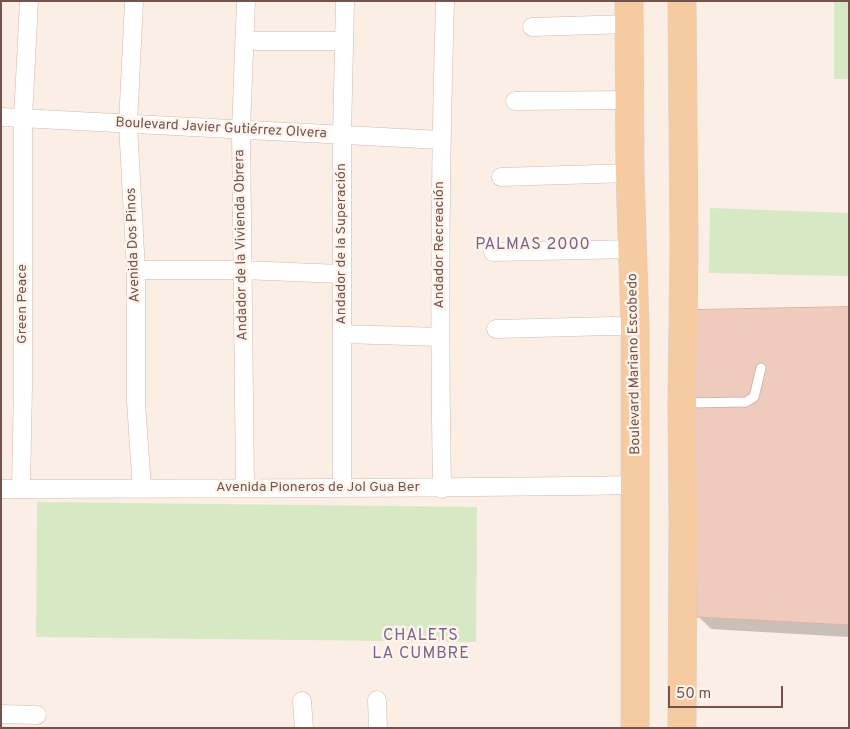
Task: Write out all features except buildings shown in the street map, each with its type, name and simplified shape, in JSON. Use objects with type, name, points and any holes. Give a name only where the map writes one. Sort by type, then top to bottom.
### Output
[{"type":"main road","points":[[682,1],[684,247],[682,728]]},
{"type":"main road","name":"Boulevard Mariano Escobedo","points":[[629,12],[630,173],[635,327],[635,728]]},
{"type":"street","name":"Green Peace","points":[[21,489],[23,118],[30,1]]},
{"type":"street","name":"Avenida Dos Pinos","points":[[134,1],[128,125],[136,270],[136,402],[142,489]]},
{"type":"street","name":"Andador de la Vivienda Obrera","points":[[245,488],[240,130],[246,1]]},
{"type":"street","name":"Andador de la Superación","points":[[342,487],[341,274],[345,1]]},
{"type":"street","name":"Andador Recreación","points":[[442,489],[440,140],[445,1]]},
{"type":"street","points":[[532,27],[629,12]]},
{"type":"street","points":[[244,41],[344,41]]},
{"type":"street","points":[[515,101],[630,100]]},
{"type":"street","name":"Boulevard Javier Gutiérrez Olvera","points":[[1,117],[440,140]]},
{"type":"street","points":[[501,177],[630,173]]},
{"type":"street","points":[[494,252],[633,249]]},
{"type":"street","points":[[136,270],[242,270],[341,274]]},
{"type":"street","points":[[496,329],[635,327]]},
{"type":"street","points":[[342,334],[440,337]]},
{"type":"street","name":"Avenida Pioneros de Jol Gua Ber","points":[[1,489],[342,487],[442,489],[636,485]]},
{"type":"street","points":[[377,700],[378,728]]},
{"type":"street","points":[[302,701],[304,728]]},
{"type":"street","points":[[1,714],[37,715]]},
{"type":"lane","points":[[682,403],[746,402],[754,397],[761,368]]},
{"type":"green space","points":[[834,1],[849,1],[849,79],[834,79]]},
{"type":"green space","points":[[710,208],[849,213],[849,276],[709,273]]},
{"type":"green space","points":[[37,502],[477,507],[476,642],[36,637]]},
{"type":"district","name":"PALMAS 2000","points":[[533,246]]},
{"type":"district","name":"CHALETS LA CUMBRE","points":[[421,646]]}]
